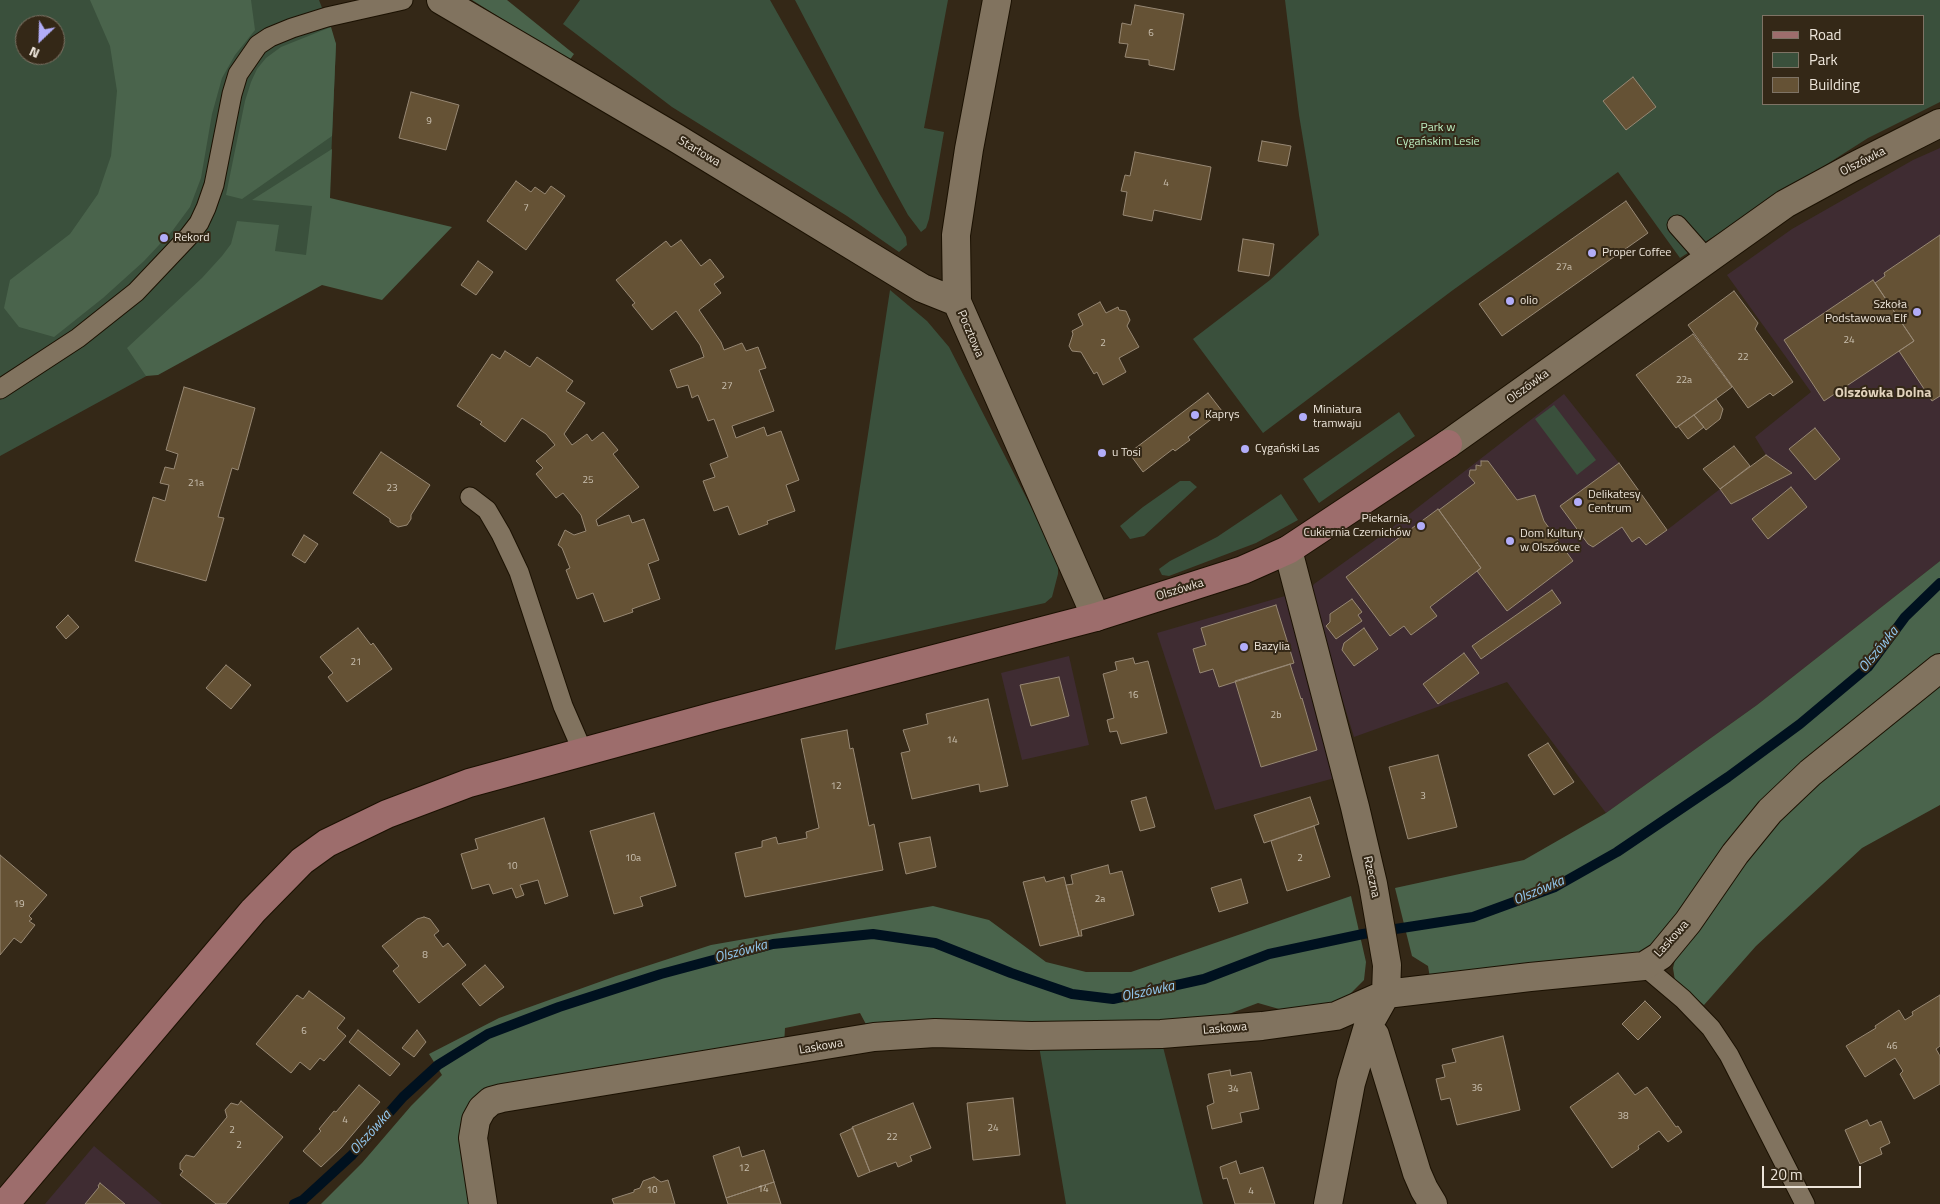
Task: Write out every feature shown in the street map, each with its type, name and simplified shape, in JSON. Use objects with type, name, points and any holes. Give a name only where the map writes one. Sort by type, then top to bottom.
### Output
[{"type":"street","name":"Startowa","points":[[441,0],[676,138],[922,288],[957,302]]},
{"type":"street","name":"Pocztowa","points":[[997,0],[969,149],[956,235],[957,302],[1096,617]]},
{"type":"street","name":"Olszówka","points":[[5,1204],[253,911],[302,861],[326,844],[387,814],[469,782],[1096,617],[1243,570],[1288,550],[1448,444],[1785,204],[1940,123]]},
{"type":"street","name":"Rzeczna","points":[[1288,550],[1355,807],[1373,884],[1387,965],[1386,994],[1368,1026],[1351,1083],[1328,1204]]},
{"type":"street","name":"Laskowa","points":[[483,1204],[473,1138],[476,1120],[482,1109],[492,1101],[502,1098],[874,1037],[935,1033],[1031,1036],[1161,1034],[1262,1026],[1336,1016],[1386,994],[1644,966],[1660,956],[1688,922],[1735,854],[1770,811],[1810,773],[1940,668]]},
{"type":"street","points":[[1368,1026],[1375,1035],[1417,1173],[1433,1204]]},
{"type":"lane","points":[[0,389],[78,338],[136,292],[194,229],[206,208],[214,186],[232,94],[238,74],[258,45],[270,37],[326,17],[403,0]]},
{"type":"lane","points":[[1677,225],[1707,259]]},
{"type":"lane","points":[[470,497],[487,510],[519,572],[563,706],[583,752]]},
{"type":"lane","points":[[1644,966],[1682,999],[1711,1028],[1720,1041],[1748,1092],[1804,1204]]},
{"type":"shaded area","points":[[1940,148],[1940,561],[1757,705],[1606,813],[1507,682],[1354,737],[1309,592],[1314,584],[1385,533],[1564,394],[1619,463],[1667,530],[1720,489],[1731,504],[1791,474],[1766,455],[1755,437],[1811,392],[1727,275],[1792,229],[1913,160]]},
{"type":"shaded area","points":[[1285,596],[1291,602],[1335,778],[1215,810],[1157,633]]},
{"type":"shaded area","points":[[1069,656],[1089,745],[1022,760],[1001,673]]},
{"type":"shaded area","points":[[94,1146],[162,1204],[45,1204]]},
{"type":"green space","name":"Rekord","points":[[0,0],[319,0],[336,44],[326,278],[0,456]]},
{"type":"green space","points":[[90,0],[251,0],[255,30],[235,55],[222,78],[212,114],[201,178],[190,207],[173,230],[144,261],[103,298],[54,337],[19,327],[4,308],[10,280],[70,234],[98,194],[111,156],[117,91],[110,46]]},
{"type":"green space","points":[[472,0],[507,0],[574,54],[569,61]]},
{"type":"green space","points":[[580,0],[770,0],[879,193],[906,237],[907,245],[899,252],[847,216],[672,107],[563,24]]},
{"type":"green space","points":[[795,0],[948,0],[924,128],[944,132],[929,219],[926,228],[921,232],[908,215],[892,186]]},
{"type":"green space","name":"Park w Cygańskim Lesie","points":[[1285,0],[1940,0],[1940,102],[1868,138],[1680,258],[1618,172],[1453,290],[1263,433],[1193,339],[1270,280],[1319,235],[1299,115]]},
{"type":"green space","points":[[331,27],[336,44],[332,136],[242,199],[226,195],[245,101],[257,69],[266,58],[281,47]]},
{"type":"green space","points":[[332,149],[330,198],[452,227],[382,300],[322,285],[158,375],[146,376],[127,348],[202,278],[222,256],[231,244],[237,221],[279,225],[275,251],[306,255],[312,206],[252,200]]},
{"type":"green space","points":[[890,290],[927,321],[949,347],[1047,538],[1058,562],[1058,574],[1052,597],[1045,603],[835,650]]},
{"type":"green space","points":[[1554,405],[1596,460],[1577,475],[1535,419]]},
{"type":"green space","points":[[1399,412],[1415,436],[1319,503],[1303,479]]},
{"type":"green space","points":[[1180,481],[1190,481],[1197,487],[1144,536],[1130,539],[1120,526]]},
{"type":"green space","points":[[1281,494],[1298,520],[1256,543],[1169,576],[1162,575],[1159,569],[1170,561],[1217,537]]},
{"type":"green space","points":[[1940,561],[1940,657],[1640,956],[1430,978],[1428,966],[1412,956],[1395,888],[1524,860],[1606,813],[1757,705]]},
{"type":"green space","points":[[1940,678],[1940,805],[1862,848],[1756,946],[1704,1005],[1675,981],[1673,968],[1678,948],[1775,815]]},
{"type":"green space","points":[[1351,896],[1366,962],[1364,980],[1350,994],[1351,1000],[1306,1011],[1279,1009],[1258,1003],[1205,1023],[868,1028],[860,1013],[785,1028],[784,1046],[489,1094],[475,1204],[321,1204],[362,1163],[411,1106],[442,1075],[429,1054],[499,1018],[616,976],[711,945],[933,906],[989,920],[1046,962],[1086,972],[1131,972]]},
{"type":"green space","points":[[1162,1043],[1203,1204],[1066,1204],[1039,1046]]},
{"type":"building","points":[[1135,5],[1184,14],[1174,70],[1149,65],[1149,60],[1125,57],[1128,44],[1119,43],[1122,23],[1131,25]]},
{"type":"building","points":[[1633,77],[1656,107],[1626,130],[1603,101]]},
{"type":"building","points":[[411,92],[459,105],[446,150],[399,138]]},
{"type":"building","points":[[1262,141],[1291,146],[1287,166],[1258,161]]},
{"type":"building","points":[[1135,152],[1211,167],[1201,220],[1154,210],[1152,221],[1123,215],[1127,192],[1121,191],[1125,175],[1130,176]]},
{"type":"building","points":[[516,181],[531,192],[535,187],[545,194],[551,186],[565,196],[526,250],[487,221]]},
{"type":"building","points":[[1626,201],[1648,233],[1502,336],[1479,304]]},
{"type":"building","name":"Szkoła Podstawowa Elf","points":[[1940,235],[1940,396],[1932,401],[1899,351],[1914,341],[1875,283],[1885,276],[1884,273]]},
{"type":"building","points":[[1243,239],[1274,244],[1269,276],[1238,271]]},
{"type":"building","points":[[681,240],[701,266],[710,259],[724,277],[714,284],[721,293],[699,310],[721,342],[724,350],[742,343],[746,351],[758,347],[766,368],[759,370],[774,411],[732,426],[736,438],[764,427],[767,436],[781,431],[799,480],[786,485],[795,511],[767,521],[768,524],[739,535],[728,506],[714,511],[703,481],[715,477],[710,464],[728,457],[714,419],[708,421],[698,395],[692,398],[688,385],[677,388],[670,370],[704,357],[700,345],[676,311],[652,330],[632,305],[635,303],[616,280],[666,241],[671,247]]},
{"type":"building","points":[[478,261],[493,272],[476,295],[461,285]]},
{"type":"building","points":[[1873,280],[1914,341],[1824,401],[1784,340]]},
{"type":"building","points":[[1734,291],[1758,323],[1755,329],[1793,382],[1773,396],[1770,393],[1748,408],[1688,325]]},
{"type":"building","points":[[1100,302],[1106,313],[1118,307],[1119,310],[1126,311],[1130,320],[1127,326],[1139,347],[1119,358],[1126,372],[1103,385],[1097,372],[1094,374],[1081,352],[1072,351],[1069,346],[1073,334],[1072,331],[1083,325],[1078,314]]},
{"type":"building","points":[[1693,334],[1732,387],[1676,428],[1636,375]]},
{"type":"building","points":[[505,351],[530,367],[537,357],[573,381],[566,391],[585,403],[564,434],[572,445],[587,434],[592,441],[603,432],[618,450],[613,454],[639,487],[596,520],[598,526],[629,515],[632,523],[644,519],[659,560],[648,564],[660,599],[632,609],[633,612],[604,622],[593,593],[577,599],[566,570],[570,568],[562,548],[558,545],[565,530],[574,535],[586,531],[581,515],[563,493],[556,498],[536,474],[543,468],[536,461],[555,445],[546,434],[522,418],[505,442],[480,424],[482,422],[457,406],[492,354],[500,359]]},
{"type":"building","points":[[184,387],[255,408],[238,470],[232,468],[218,517],[224,518],[206,581],[135,561],[153,497],[165,501],[169,485],[160,483],[165,467],[174,469],[178,454],[166,450]]},
{"type":"building","points":[[1208,393],[1222,411],[1188,437],[1190,440],[1175,451],[1173,449],[1143,472],[1129,453]]},
{"type":"building","points":[[1716,399],[1723,409],[1720,419],[1706,430],[1694,415]]},
{"type":"building","points":[[1694,415],[1704,427],[1688,439],[1678,426]]},
{"type":"building","points":[[1815,428],[1840,459],[1815,480],[1789,449]]},
{"type":"building","points":[[1734,446],[1750,466],[1720,489],[1703,469]]},
{"type":"building","points":[[381,452],[430,485],[411,515],[407,525],[398,527],[390,522],[390,519],[353,493]]},
{"type":"building","points":[[1766,455],[1792,473],[1731,504],[1720,489]]},
{"type":"building","name":"Dom Kultury w Olszówce","points":[[1481,461],[1488,461],[1517,500],[1535,495],[1544,521],[1573,561],[1507,611],[1477,571],[1481,568],[1439,510],[1475,483],[1469,476],[1470,470],[1476,470],[1476,465],[1481,466]]},
{"type":"building","points":[[1619,463],[1667,530],[1646,545],[1639,537],[1632,542],[1622,527],[1593,547],[1588,544],[1560,506]]},
{"type":"building","points":[[1791,487],[1807,507],[1768,539],[1752,519]]},
{"type":"building","points":[[1438,509],[1481,568],[1430,607],[1437,616],[1411,635],[1404,626],[1390,636],[1346,577]]},
{"type":"building","points":[[304,535],[318,544],[305,563],[292,555]]},
{"type":"building","points":[[1552,590],[1561,603],[1481,659],[1472,646]]},
{"type":"building","points":[[1352,599],[1362,612],[1358,615],[1362,621],[1336,639],[1326,626],[1330,622],[1330,614]]},
{"type":"building","name":"Bazylia","points":[[1276,605],[1294,663],[1219,687],[1213,669],[1200,673],[1193,649],[1206,645],[1201,628]]},
{"type":"building","points":[[68,615],[79,627],[66,639],[56,627]]},
{"type":"building","points":[[358,628],[371,645],[373,643],[392,669],[347,702],[328,677],[333,673],[320,657]]},
{"type":"building","points":[[1364,628],[1378,649],[1354,666],[1342,650],[1344,643]]},
{"type":"building","points":[[1464,653],[1479,673],[1438,704],[1423,684]]},
{"type":"building","points":[[1133,658],[1135,664],[1148,661],[1167,733],[1121,744],[1117,731],[1110,732],[1107,720],[1114,718],[1103,674],[1117,670],[1115,662]]},
{"type":"building","points":[[1290,664],[1317,750],[1261,767],[1235,681]]},
{"type":"building","points":[[226,665],[251,685],[231,709],[206,688]]},
{"type":"building","points":[[1059,677],[1069,716],[1031,726],[1020,685]]},
{"type":"building","points":[[988,699],[1008,786],[980,792],[979,784],[912,799],[901,753],[910,751],[903,730],[928,724],[926,714]]},
{"type":"building","points":[[847,730],[850,749],[853,748],[869,826],[874,824],[883,870],[745,897],[735,853],[762,847],[762,841],[776,837],[778,844],[807,838],[806,832],[819,828],[801,739]]},
{"type":"building","points":[[1548,743],[1574,782],[1554,795],[1528,755]]},
{"type":"building","points":[[1438,755],[1457,827],[1408,839],[1389,767]]},
{"type":"building","points":[[1146,797],[1155,827],[1140,831],[1131,801]]},
{"type":"building","points":[[1310,797],[1319,824],[1264,843],[1254,815]]},
{"type":"building","points":[[654,813],[676,886],[640,897],[643,906],[614,914],[590,831]]},
{"type":"building","points":[[544,818],[568,896],[545,904],[538,880],[520,885],[524,895],[516,898],[512,888],[493,894],[489,884],[472,889],[461,854],[478,849],[475,839]]},
{"type":"building","points":[[1314,826],[1330,877],[1287,891],[1271,841]]},
{"type":"building","points":[[930,837],[936,867],[906,874],[899,843]]},
{"type":"building","points":[[0,855],[47,895],[29,916],[32,919],[29,921],[35,925],[21,943],[14,938],[0,955]]},
{"type":"building","points":[[1108,865],[1110,874],[1122,871],[1134,915],[1081,930],[1082,936],[1079,936],[1066,885],[1073,884],[1071,875]]},
{"type":"building","points":[[1044,877],[1046,882],[1064,877],[1079,936],[1040,946],[1023,882]]},
{"type":"building","points":[[1241,879],[1248,903],[1219,912],[1211,888]]},
{"type":"building","points":[[424,917],[430,919],[439,931],[434,935],[443,947],[448,943],[466,965],[419,1003],[393,971],[399,966],[382,946],[417,919]]},
{"type":"building","points":[[485,965],[504,987],[480,1006],[462,984]]},
{"type":"building","points":[[309,991],[345,1018],[337,1028],[346,1036],[324,1061],[320,1058],[310,1070],[300,1062],[291,1073],[256,1044],[297,995],[303,999]]},
{"type":"building","points":[[1940,995],[1940,1046],[1936,1049],[1940,1056],[1940,1084],[1914,1099],[1900,1074],[1903,1071],[1895,1058],[1865,1077],[1846,1046],[1876,1028],[1875,1026],[1899,1010],[1905,1020],[1913,1015],[1912,1012]]},
{"type":"building","points":[[1645,1001],[1661,1017],[1638,1040],[1622,1024]]},
{"type":"building","points":[[358,1030],[400,1064],[390,1076],[349,1042]]},
{"type":"building","points":[[417,1030],[426,1042],[414,1057],[402,1048]]},
{"type":"building","points":[[1503,1036],[1520,1110],[1457,1125],[1450,1098],[1441,1100],[1436,1079],[1445,1077],[1442,1065],[1456,1062],[1452,1049]]},
{"type":"building","points":[[1230,1070],[1231,1076],[1251,1072],[1259,1109],[1240,1113],[1242,1122],[1212,1129],[1207,1106],[1214,1103],[1208,1074]]},
{"type":"building","points":[[1618,1073],[1635,1095],[1647,1087],[1676,1127],[1678,1126],[1682,1132],[1668,1142],[1659,1131],[1638,1146],[1639,1149],[1612,1168],[1570,1107]]},
{"type":"building","points":[[359,1085],[380,1102],[341,1148],[321,1167],[303,1151],[321,1131],[319,1129],[334,1111],[336,1112]]},
{"type":"building","points":[[1013,1098],[1020,1155],[973,1160],[967,1103]]},
{"type":"building","points":[[241,1101],[283,1137],[226,1204],[216,1204],[180,1175],[183,1171],[180,1169],[180,1163],[186,1155],[194,1157],[227,1117],[225,1110],[231,1103],[238,1105]]},
{"type":"building","points":[[913,1103],[931,1148],[910,1156],[912,1161],[898,1167],[896,1162],[870,1172],[852,1127]]},
{"type":"building","points":[[1867,1120],[1870,1126],[1881,1121],[1890,1143],[1880,1148],[1882,1154],[1860,1164],[1845,1130]]},
{"type":"building","points":[[853,1128],[870,1172],[858,1177],[840,1134]]},
{"type":"building","points":[[739,1147],[742,1157],[764,1150],[774,1182],[726,1198],[713,1156]]},
{"type":"building","points":[[1236,1161],[1240,1174],[1263,1167],[1275,1204],[1235,1204],[1227,1178],[1223,1179],[1220,1167]]},
{"type":"building","points":[[654,1177],[661,1182],[668,1180],[675,1204],[614,1204],[612,1199],[634,1192],[634,1190],[640,1188],[643,1181]]},
{"type":"building","points":[[774,1182],[781,1204],[728,1204],[726,1198]]},
{"type":"building","points":[[100,1183],[125,1204],[85,1204],[99,1187]]},
{"type":"waterway","name":"Olszówka","points":[[294,1204],[303,1200],[352,1155],[403,1097],[438,1065],[488,1034],[559,1007],[661,974],[773,944],[873,934],[935,943],[1011,973],[1072,994],[1113,999],[1204,979],[1269,954],[1363,934],[1473,917],[1555,887],[1617,852],[1728,777],[1800,724],[1868,667],[1905,617],[1940,583]]},
{"type":"place","name":"Rekord","points":[[164,238]]},
{"type":"place","name":"Proper Coffee","points":[[1592,253]]},
{"type":"place","name":"olio","points":[[1510,301]]},
{"type":"place","name":"Szkoła Podstawowa Elf","points":[[1917,312]]},
{"type":"place","name":"Kaprys","points":[[1195,415]]},
{"type":"place","name":"Miniatura tramwaju","points":[[1303,417]]},
{"type":"place","name":"Cygański Las","points":[[1245,449]]},
{"type":"place","name":"u Tosi","points":[[1102,453]]},
{"type":"place","name":"Delikatesy Centrum","points":[[1578,502]]},
{"type":"place","name":"Piekarnia, Cukiernia Czernichów","points":[[1421,526]]},
{"type":"place","name":"Dom Kultury w Olszówce","points":[[1510,541]]},
{"type":"place","name":"Bazylia","points":[[1244,647]]},
{"type":"district","name":"Olszówka Dolna","points":[[1883,394]]}]
